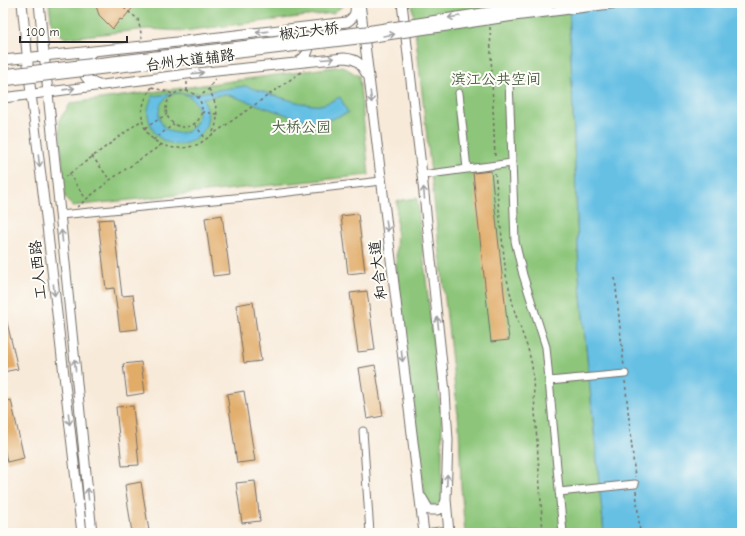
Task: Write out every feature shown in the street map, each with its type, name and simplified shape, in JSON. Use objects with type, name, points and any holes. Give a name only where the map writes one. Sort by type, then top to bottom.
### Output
[{"type":"main road","name":"台州大道辅路","points":[[3,60],[27,56],[44,56],[143,46],[347,22],[354,17],[356,12],[355,3]]},
{"type":"main road","name":"和合大道","points":[[360,3],[424,533]]},
{"type":"main road","points":[[402,3],[445,392],[448,440],[446,499],[449,532],[432,533]]},
{"type":"main road","name":"椒江大桥","points":[[3,74],[366,31],[548,3]]},
{"type":"main road","name":"椒江大桥","points":[[3,82],[367,38],[514,16],[618,3]]},
{"type":"main road","points":[[22,6],[26,15],[31,16],[36,12],[39,4]]},
{"type":"main road","name":"工人西路","points":[[39,4],[57,184],[63,215],[92,533]]},
{"type":"main road","name":"工人西路","points":[[22,6],[82,533]]},
{"type":"main road","points":[[294,29],[304,31],[310,42],[305,58],[296,63]]},
{"type":"main road","points":[[95,50],[82,60],[82,69],[90,82],[100,85]]},
{"type":"main road","name":"台州大道辅路","points":[[3,98],[219,70],[344,58],[354,59],[361,65],[370,80]]},
{"type":"main road","points":[[37,146],[44,136],[49,138],[53,145]]},
{"type":"main road","points":[[419,491],[429,510],[443,508],[446,499]]},
{"type":"street","points":[[509,81],[515,241],[523,275],[546,347],[563,533]]},
{"type":"street","points":[[459,93],[467,169]]},
{"type":"street","points":[[422,175],[512,162]]},
{"type":"street","points":[[63,215],[255,196],[381,181]]},
{"type":"street","points":[[549,381],[624,374]]},
{"type":"street","points":[[363,431],[370,533]]},
{"type":"street","points":[[559,492],[636,484]]},
{"type":"path","points":[[120,3],[126,10],[138,19],[143,46]]},
{"type":"path","points":[[490,22],[495,165],[506,275],[515,313],[528,348],[532,365],[543,533]]},
{"type":"path","points":[[165,77],[152,87],[144,103],[142,120],[145,128],[153,140],[160,145],[182,149],[199,144],[307,68]]},
{"type":"path","points":[[198,98],[209,89],[219,70]]},
{"type":"path","points":[[152,87],[173,95]]},
{"type":"path","points":[[209,89],[215,103],[216,114],[214,130],[210,136]]},
{"type":"path","points":[[153,140],[173,125],[184,127],[195,124],[202,112],[202,105],[198,98],[192,93],[181,91],[173,95],[166,105],[166,115],[173,125]]},
{"type":"path","points":[[202,112],[216,114]]},
{"type":"path","points":[[145,128],[166,115]]},
{"type":"path","points":[[57,184],[92,156],[142,120]]},
{"type":"path","points":[[195,124],[206,139]]},
{"type":"path","points":[[63,215],[160,145]]},
{"type":"path","points":[[92,156],[110,180]]},
{"type":"path","points":[[69,174],[86,199]]},
{"type":"path","points":[[615,278],[640,533]]},
{"type":"green space","points":[[49,3],[347,3],[333,13],[183,31],[148,29],[65,38],[52,27]]},
{"type":"green space","name":"滨江公共空间","points":[[412,3],[569,3],[579,275],[604,533],[465,533],[461,487],[459,425]]},
{"type":"green space","name":"大桥公园","points":[[342,66],[359,76],[369,175],[72,206],[65,198],[59,120],[71,103]]},
{"type":"green space","points":[[417,198],[442,423],[442,501],[440,504],[436,505],[425,501],[396,265],[397,201]]},
{"type":"water","points":[[569,3],[742,3],[742,533],[604,533],[579,275]]},
{"type":"water","points":[[245,86],[304,104],[320,105],[340,97],[348,113],[320,123],[299,119],[226,94],[203,98],[208,114],[206,126],[199,136],[189,142],[178,144],[166,142],[157,135],[150,123],[148,112],[153,96],[178,93],[170,95],[164,100],[160,106],[159,113],[160,120],[164,126],[169,131],[177,133],[186,132],[192,128],[198,115],[198,108],[194,101],[188,96],[180,93],[189,94]]},
{"type":"building","points":[[95,3],[137,3],[122,20],[120,19],[113,29],[99,15]]},
{"type":"building","points":[[491,171],[509,340],[491,342],[473,173]]},
{"type":"building","points":[[358,214],[365,272],[348,274],[341,216]]},
{"type":"building","points":[[222,215],[230,274],[213,276],[205,218]]},
{"type":"building","points":[[113,219],[122,296],[133,295],[138,329],[120,331],[114,288],[106,289],[98,220]]},
{"type":"building","points":[[367,291],[375,350],[358,352],[350,293]]},
{"type":"building","points":[[253,302],[261,361],[244,363],[236,305]]},
{"type":"building","points":[[3,314],[5,314],[18,369],[3,372]]},
{"type":"building","points":[[141,362],[145,393],[127,396],[123,364]]},
{"type":"building","points":[[375,365],[383,416],[367,419],[359,368]]},
{"type":"building","points":[[244,391],[255,461],[237,463],[227,394]]},
{"type":"building","points":[[11,400],[24,458],[7,462],[3,443],[3,402]]},
{"type":"building","points":[[133,406],[139,465],[122,466],[116,407]]},
{"type":"building","points":[[255,481],[260,521],[242,523],[236,483]]},
{"type":"building","points":[[141,482],[149,531],[132,533],[125,485]]}]
